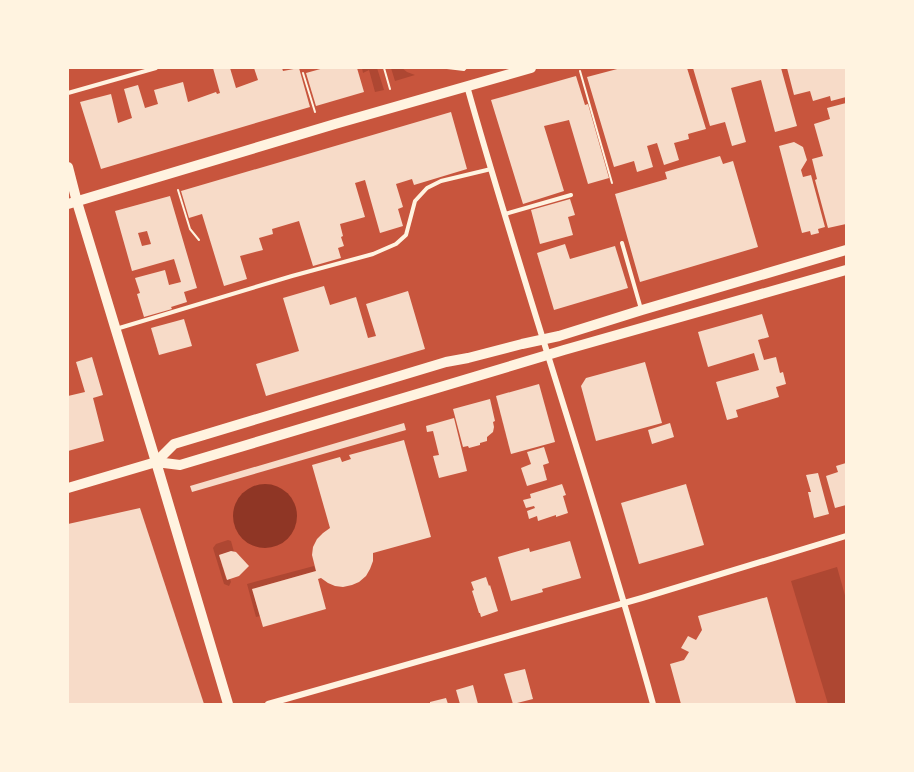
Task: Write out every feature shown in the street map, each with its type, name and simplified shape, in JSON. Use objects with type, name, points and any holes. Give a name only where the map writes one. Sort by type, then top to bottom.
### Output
[{"type":"street","points":[[72,203],[531,68]]},
{"type":"street","points":[[467,86],[542,340],[624,602],[653,705]]},
{"type":"street","points":[[68,167],[72,203],[116,329],[228,705]]},
{"type":"street","points":[[156,462],[174,444],[446,362],[559,336],[846,250]]},
{"type":"street","points":[[68,488],[156,462],[180,465],[547,355],[846,270]]},
{"type":"street","points":[[268,705],[642,598],[846,536]]},
{"type":"lane","points":[[68,93],[156,68]]},
{"type":"lane","points":[[116,329],[373,254],[396,244],[406,235],[415,201],[427,188],[441,181],[491,169]]},
{"type":"lane","points":[[505,214],[571,195]]},
{"type":"lane","points":[[622,243],[642,310]]},
{"type":"path","points":[[384,68],[390,89]]},
{"type":"path","points":[[447,68],[466,68]]},
{"type":"path","points":[[580,71],[612,183]]},
{"type":"path","points":[[303,73],[315,112]]},
{"type":"path","points":[[178,189],[190,229],[199,240]]},
{"type":"shaded area","points":[[362,68],[377,68],[384,90],[375,92],[369,70],[363,73]]},
{"type":"shaded area","points":[[391,68],[402,68],[415,75],[395,81]]},
{"type":"shaded area","points":[[265,484],[283,490],[291,498],[297,516],[291,534],[283,542],[265,548],[247,542],[239,534],[233,516],[239,498],[247,490]]},
{"type":"shaded area","points":[[231,541],[234,552],[219,555],[226,579],[230,579],[231,582],[229,586],[224,584],[213,548],[216,544]]},
{"type":"shaded area","points":[[314,566],[316,571],[252,589],[260,616],[256,617],[247,584]]},
{"type":"shaded area","points":[[837,567],[846,599],[846,704],[828,704],[791,581]]},
{"type":"building","points":[[213,68],[230,68],[236,88],[258,80],[254,68],[282,68],[283,71],[299,68],[310,107],[101,169],[80,102],[111,94],[118,123],[132,118],[124,89],[138,85],[145,108],[158,104],[154,90],[183,82],[188,102],[216,92],[220,93]]},
{"type":"building","points":[[324,68],[357,68],[364,92],[316,106],[306,73]]},
{"type":"building","points":[[621,68],[687,68],[706,129],[688,134],[689,139],[674,143],[679,160],[664,165],[657,143],[647,146],[653,167],[637,172],[634,161],[614,167],[587,77]]},
{"type":"building","points":[[693,68],[781,68],[797,126],[775,132],[761,80],[731,88],[746,142],[732,146],[725,122],[710,126]]},
{"type":"building","points":[[787,68],[846,68],[846,97],[831,101],[830,96],[813,101],[810,91],[794,95]]},
{"type":"building","points":[[576,76],[585,105],[588,104],[609,178],[588,184],[569,120],[544,126],[564,191],[523,204],[491,100]]},
{"type":"building","points":[[846,103],[846,224],[828,228],[815,180],[817,179],[812,159],[823,156],[814,124],[830,119],[827,108]]},
{"type":"building","points":[[451,112],[467,169],[414,185],[412,179],[396,184],[403,207],[398,209],[403,226],[380,233],[365,180],[355,183],[365,217],[340,224],[344,246],[338,248],[341,258],[313,266],[299,221],[272,229],[273,234],[259,238],[263,250],[240,256],[247,279],[224,286],[202,214],[189,218],[181,191]]},
{"type":"building","points":[[794,142],[803,147],[807,160],[801,170],[803,177],[811,175],[825,227],[818,229],[819,233],[811,235],[810,231],[802,233],[779,146]]},
{"type":"building","points":[[720,156],[723,164],[733,161],[758,247],[640,282],[615,194],[667,179],[665,172]]},
{"type":"building","points":[[170,196],[197,288],[184,292],[187,302],[144,317],[135,278],[165,270],[169,285],[181,282],[174,259],[132,271],[115,211]],"holes":[[[147,231],[151,244],[142,246],[138,233]]]},
{"type":"building","points":[[570,199],[575,215],[568,217],[573,235],[540,244],[531,210]]},
{"type":"building","points":[[565,244],[570,259],[615,246],[628,288],[554,310],[537,253]]},
{"type":"building","points":[[324,286],[330,305],[356,297],[368,338],[376,336],[366,304],[408,291],[425,349],[266,396],[256,364],[299,351],[283,298]]},
{"type":"building","points":[[762,314],[769,337],[758,340],[764,360],[776,357],[780,373],[783,372],[786,384],[776,387],[779,397],[736,410],[738,417],[727,420],[716,382],[759,370],[754,353],[708,367],[698,332]]},
{"type":"building","points":[[184,319],[192,346],[159,355],[151,328]]},
{"type":"building","points":[[92,357],[103,395],[93,398],[104,441],[68,451],[68,396],[85,392],[76,362]]},
{"type":"building","points":[[645,362],[662,423],[596,441],[581,386],[586,378]]},
{"type":"building","points":[[539,384],[555,442],[511,454],[496,396]]},
{"type":"building","points":[[490,399],[495,421],[493,432],[487,437],[487,441],[480,445],[463,447],[453,409]]},
{"type":"building","points":[[454,418],[467,471],[439,478],[433,456],[439,455],[433,431],[427,432],[426,426]]},
{"type":"building","points":[[404,423],[406,430],[192,492],[190,486]]},
{"type":"building","points":[[670,423],[674,437],[652,444],[648,430]]},
{"type":"building","points":[[404,440],[431,537],[373,553],[373,561],[366,576],[352,585],[335,586],[321,578],[318,579],[326,609],[263,627],[252,589],[316,571],[312,555],[313,547],[317,539],[330,528],[312,465],[340,457],[342,462],[351,459],[349,455]]},
{"type":"building","points":[[544,447],[549,463],[543,465],[547,480],[527,486],[521,468],[531,464],[527,452]]},
{"type":"building","points":[[846,463],[846,505],[835,508],[826,476],[838,472],[836,466]]},
{"type":"building","points":[[818,473],[829,514],[814,518],[808,492],[811,492],[806,475]]},
{"type":"building","points":[[562,484],[568,513],[538,521],[537,516],[529,519],[527,511],[535,508],[534,506],[526,508],[523,500],[531,498],[530,494]]},
{"type":"building","points":[[686,484],[704,545],[639,564],[621,503]]},
{"type":"building","points":[[140,508],[204,704],[68,704],[68,524]]},
{"type":"building","points":[[570,541],[581,578],[511,601],[498,557],[529,548],[530,552]]},
{"type":"building","points":[[231,551],[236,552],[249,566],[239,576],[227,580],[219,555]]},
{"type":"building","points":[[486,577],[498,611],[481,617],[471,582]]},
{"type":"building","points":[[767,597],[796,703],[681,704],[670,664],[684,660],[689,652],[681,648],[688,636],[696,640],[702,630],[698,616]]},
{"type":"building","points":[[525,669],[533,699],[513,704],[504,674]]},
{"type":"building","points":[[473,685],[478,704],[460,704],[456,690]]},
{"type":"building","points":[[446,698],[448,704],[430,704],[430,702]]}]
